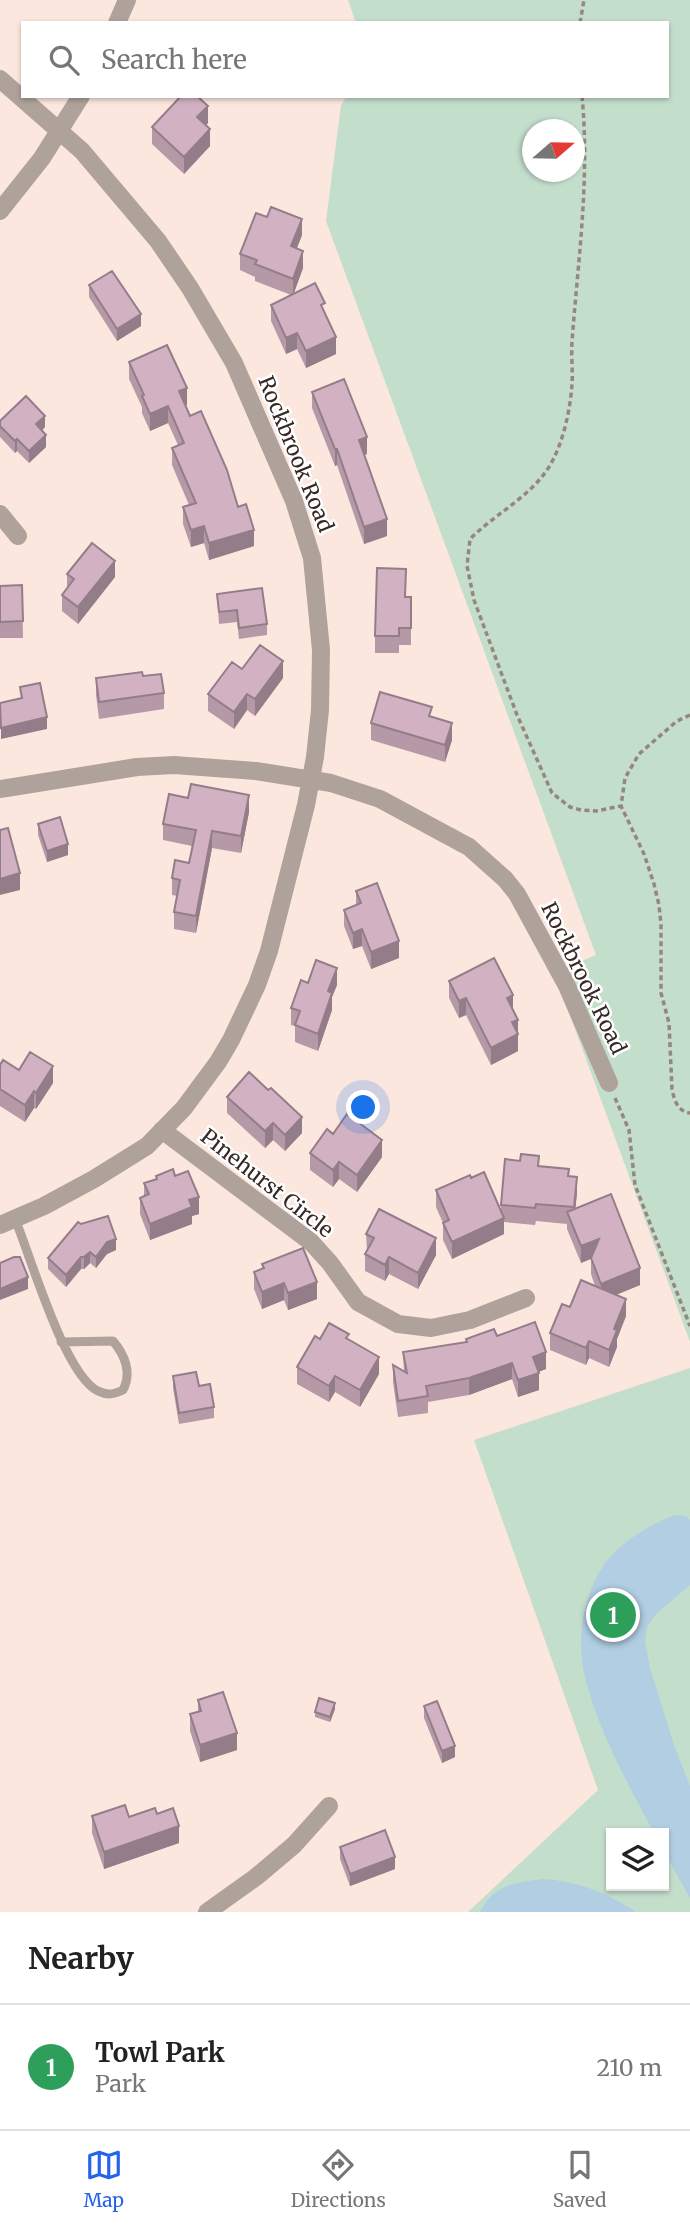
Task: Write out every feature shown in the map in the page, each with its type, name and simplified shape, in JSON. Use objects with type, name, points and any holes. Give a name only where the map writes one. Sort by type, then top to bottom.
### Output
[{"type":"street","points":[[118,21],[127,0]]},
{"type":"street","name":"Rockbrook Road","points":[[0,79],[21,97]]},
{"type":"street","name":"Rockbrook Road","points":[[22,98],[82,151],[158,241],[190,288],[234,363],[294,501],[312,558],[321,650],[320,710],[316,757],[310,780],[357,790],[380,799],[470,847],[505,879],[526,908],[568,986],[609,1083]]},
{"type":"street","points":[[0,211],[41,158],[79,98]]},
{"type":"street","points":[[0,514],[18,536]]},
{"type":"street","points":[[0,789],[137,767],[174,765],[256,771],[310,780],[280,914],[257,985],[232,1040],[218,1062],[184,1108],[147,1146],[94,1179],[7,1222]]},
{"type":"street","name":"Pinehurst Circle","points":[[162,1130],[311,1242],[358,1302],[398,1324],[431,1328],[470,1320],[526,1298]]},
{"type":"street","points":[[207,1912],[256,1877],[294,1845],[329,1806]]},
{"type":"lane","points":[[7,1222],[61,1342],[79,1372],[96,1390],[110,1395],[124,1390],[128,1381],[127,1368],[122,1352],[113,1341],[61,1342]]},
{"type":"path","points":[[580,21],[584,0]]},
{"type":"path","points":[[582,98],[586,134],[585,184],[572,344],[572,384],[566,418],[555,455],[543,474],[525,493],[470,538],[467,566],[474,600],[517,715],[552,793],[570,807],[582,810],[596,811],[621,806]]},
{"type":"path","points":[[690,715],[677,721],[639,754],[625,778],[621,806],[644,854],[654,884],[661,925],[661,993],[669,1023],[672,1089],[678,1107],[685,1113],[690,1113]]},
{"type":"path","points":[[609,1083],[629,1130],[635,1185],[690,1326]]},
{"type":"green space","points":[[348,0],[690,0],[690,1342],[554,972],[596,955],[326,221],[341,105],[346,98],[669,98],[669,21],[355,21]]},
{"type":"green space","points":[[690,1368],[690,1912],[468,1912],[598,1790],[474,1440]]},
{"type":"water","points":[[675,1515],[686,1516],[690,1520],[690,1585],[657,1613],[647,1627],[645,1642],[650,1668],[674,1745],[690,1786],[690,1898],[669,1861],[669,1828],[651,1828],[624,1776],[598,1717],[582,1662],[584,1613],[595,1581],[602,1567],[619,1548],[649,1527]]},
{"type":"water","points":[[543,1879],[592,1889],[636,1912],[480,1912],[492,1896],[506,1886]]},
{"type":"building","points":[[179,98],[199,98],[208,106],[197,117],[210,129],[184,157],[152,127]]},
{"type":"building","points":[[271,207],[302,219],[291,246],[303,251],[293,279],[255,264],[257,260],[240,254],[256,213],[267,217]]},
{"type":"building","points":[[112,271],[141,314],[117,329],[89,285]]},
{"type":"building","points":[[315,283],[325,303],[321,305],[336,337],[306,351],[297,333],[286,338],[271,305]]},
{"type":"building","points":[[167,345],[187,388],[179,391],[190,416],[201,411],[227,470],[238,507],[246,504],[254,530],[209,543],[204,526],[191,530],[183,507],[196,503],[172,448],[184,443],[168,406],[150,414],[129,362]]},
{"type":"building","points":[[344,379],[367,437],[359,440],[387,519],[364,527],[337,449],[312,392]]},
{"type":"building","points":[[26,396],[45,416],[36,424],[46,435],[29,451],[0,426],[0,421]]},
{"type":"building","points":[[92,543],[115,561],[78,607],[62,595],[74,579],[67,574]]},
{"type":"building","points":[[377,568],[406,569],[405,597],[411,597],[411,628],[399,628],[399,636],[375,636]]},
{"type":"building","points":[[22,585],[23,621],[0,622],[0,586]]},
{"type":"building","points":[[262,588],[267,624],[239,628],[237,610],[219,612],[217,594]]},
{"type":"building","points":[[260,645],[283,661],[255,699],[247,694],[234,712],[208,694],[232,662],[242,669]]},
{"type":"building","points":[[142,672],[143,676],[161,674],[164,693],[99,702],[96,678]]},
{"type":"building","points":[[40,683],[47,717],[1,728],[0,703],[22,698],[20,687]]},
{"type":"building","points":[[380,692],[432,707],[429,716],[452,723],[445,745],[371,723]]},
{"type":"building","points":[[191,784],[249,795],[241,836],[212,831],[196,916],[174,912],[180,880],[172,878],[175,860],[189,863],[196,830],[163,824],[169,794],[188,798]]},
{"type":"building","points":[[60,817],[68,844],[47,851],[38,824]]},
{"type":"building","points":[[8,828],[20,873],[0,879],[0,830]]},
{"type":"building","points":[[377,883],[399,941],[371,952],[362,929],[353,933],[344,910],[361,903],[356,891]]},
{"type":"building","points":[[494,958],[513,995],[507,998],[518,1020],[512,1022],[518,1034],[491,1048],[466,998],[459,1001],[449,981]]},
{"type":"building","points":[[316,960],[337,968],[328,991],[332,993],[318,1034],[295,1025],[300,1011],[291,1008],[301,980],[308,983]]},
{"type":"building","points":[[30,1052],[53,1066],[25,1105],[0,1089],[0,1065],[3,1060],[19,1070]]},
{"type":"building","points":[[249,1072],[302,1117],[285,1135],[273,1123],[265,1131],[227,1097]]},
{"type":"building","points":[[347,1114],[382,1140],[357,1175],[339,1162],[333,1170],[310,1153],[327,1129],[333,1134]]},
{"type":"building","points":[[521,1154],[539,1156],[538,1166],[569,1169],[568,1176],[577,1177],[574,1207],[501,1205],[505,1159],[520,1161]]},
{"type":"building","points":[[173,1169],[175,1176],[188,1171],[199,1197],[189,1200],[192,1207],[150,1224],[140,1198],[149,1194],[144,1183]]},
{"type":"building","points":[[484,1172],[504,1218],[452,1242],[443,1223],[449,1220],[436,1190],[470,1175],[471,1178]]},
{"type":"building","points":[[611,1194],[640,1268],[601,1284],[591,1258],[599,1239],[581,1246],[567,1212]]},
{"type":"building","points":[[379,1209],[436,1238],[418,1273],[389,1257],[385,1265],[365,1254],[374,1238],[366,1234]]},
{"type":"building","points":[[108,1216],[116,1239],[107,1242],[96,1257],[90,1252],[81,1257],[66,1275],[48,1258],[78,1222],[81,1224]]},
{"type":"building","points":[[303,1248],[317,1282],[288,1293],[284,1283],[262,1292],[254,1272],[264,1268],[262,1264]]},
{"type":"building","points":[[20,1257],[28,1277],[0,1289],[0,1263]]},
{"type":"building","points":[[581,1280],[626,1299],[609,1350],[589,1341],[586,1348],[550,1333],[562,1304],[570,1307]]},
{"type":"building","points":[[535,1322],[546,1352],[533,1357],[539,1373],[518,1380],[512,1363],[469,1378],[426,1386],[428,1396],[398,1401],[393,1365],[407,1373],[403,1352],[467,1342],[466,1339],[494,1329],[497,1336]]},
{"type":"building","points":[[329,1323],[349,1334],[346,1338],[379,1357],[360,1390],[335,1376],[329,1386],[297,1367],[315,1336],[320,1339]]},
{"type":"building","points":[[196,1372],[199,1386],[210,1384],[214,1407],[179,1413],[173,1376]]},
{"type":"building","points":[[223,1692],[237,1733],[200,1745],[190,1714],[201,1711],[198,1700]]},
{"type":"building","points":[[319,1698],[335,1703],[330,1717],[315,1712]]},
{"type":"building","points":[[437,1701],[455,1746],[442,1751],[424,1706]]},
{"type":"building","points":[[125,1805],[129,1817],[155,1808],[157,1814],[173,1808],[179,1826],[104,1852],[92,1816]]},
{"type":"building","points":[[385,1830],[395,1857],[350,1874],[340,1847]]},
{"type":"place","name":"Towl Park","points":[[613,1615]]}]
